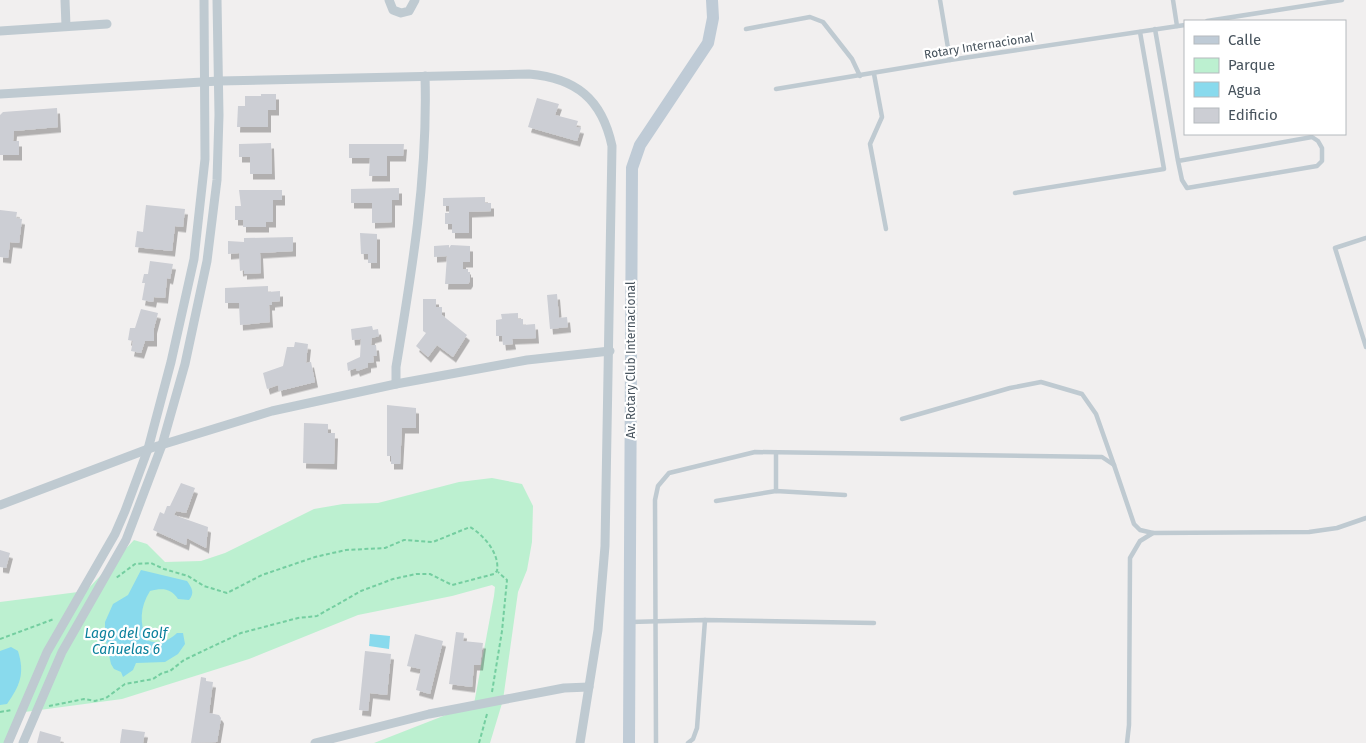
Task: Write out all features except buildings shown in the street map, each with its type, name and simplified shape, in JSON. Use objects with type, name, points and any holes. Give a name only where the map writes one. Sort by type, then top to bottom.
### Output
[{"type":"main road","name":"Av. Rotary Club Internacional","points":[[629,743],[632,168],[640,145],[708,43],[713,18],[712,0]]},
{"type":"street","points":[[65,0],[66,26]]},
{"type":"street","points":[[8,743],[47,652],[115,534],[148,449],[184,314],[194,259],[205,159],[204,0]]},
{"type":"street","points":[[24,743],[37,707],[62,652],[126,540],[162,445],[185,364],[207,262],[217,180],[219,81],[217,0]]},
{"type":"street","points":[[389,0],[393,10],[401,13],[409,11],[415,0]]},
{"type":"street","points":[[0,31],[107,24]]},
{"type":"street","points":[[0,94],[219,81],[425,76],[549,76],[572,85],[587,96],[598,108],[609,131],[613,163],[605,546],[598,630],[580,743]]},
{"type":"street","points":[[396,384],[395,374],[419,222],[426,105],[425,76]]},
{"type":"street","points":[[0,505],[148,449],[272,411],[396,384],[527,360],[610,351]]},
{"type":"street","points":[[315,743],[371,727],[490,702],[564,688],[589,687]]},
{"type":"lane","points":[[940,0],[950,60]]},
{"type":"lane","points":[[1172,0],[1177,26]]},
{"type":"lane","points":[[1212,20],[1342,0]]},
{"type":"lane","points":[[746,29],[810,17],[818,18],[852,59],[860,76]]},
{"type":"lane","name":"Rotary Internacional","points":[[776,89],[950,60],[1184,25]]},
{"type":"lane","points":[[1155,29],[1178,161],[1182,180],[1187,188],[1317,166],[1322,161],[1322,155],[1318,141],[1312,137],[1178,161]]},
{"type":"lane","points":[[1015,193],[1164,169],[1140,32]]},
{"type":"lane","points":[[874,74],[882,117],[870,144],[886,229]]},
{"type":"lane","points":[[1366,238],[1334,248],[1366,347]]},
{"type":"lane","points":[[902,419],[1010,388],[1041,382],[1082,394],[1096,414],[1134,524],[1140,530],[1153,533],[1309,532],[1336,528],[1366,518]]},
{"type":"lane","points":[[656,743],[655,500],[658,486],[669,473],[755,452],[1102,458],[1114,465]]},
{"type":"lane","points":[[776,453],[776,491]]},
{"type":"lane","points":[[716,500],[776,491],[845,495]]},
{"type":"lane","points":[[1127,743],[1129,725],[1130,558],[1140,541],[1153,533]]},
{"type":"lane","points":[[630,622],[706,620],[874,623]]},
{"type":"lane","points":[[688,743],[697,728],[706,620]]},
{"type":"path","points":[[96,593],[140,562],[151,563],[188,576],[204,586],[227,593],[262,575],[315,557],[346,550],[385,548],[404,540],[433,542],[470,527],[479,532],[487,542],[498,564],[497,571]]},
{"type":"path","points":[[479,743],[496,681],[502,631],[506,580],[497,571]]},
{"type":"path","points":[[37,707],[56,706],[84,699],[95,701],[106,698],[125,684],[153,679],[162,673],[170,672],[184,660],[241,633],[298,618],[316,616],[361,591],[393,579],[430,574],[452,585],[479,579],[497,571]]},
{"type":"path","points":[[0,638],[69,613]]},
{"type":"green space","points":[[492,478],[522,484],[533,506],[532,542],[527,570],[518,592],[503,700],[490,743],[374,743],[474,704],[494,596],[495,587],[492,585],[452,596],[358,615],[249,659],[122,699],[17,713],[7,743],[0,743],[0,602],[86,591],[134,540],[147,544],[165,562],[201,561],[225,553],[314,509],[343,504],[378,503],[459,482]]},
{"type":"water","name":"Lago del Golf Cañuelas 6","points":[[141,570],[187,581],[190,586],[192,593],[189,600],[178,599],[166,590],[150,591],[144,603],[142,615],[144,634],[147,640],[163,641],[177,633],[183,633],[185,644],[178,654],[165,662],[136,663],[133,670],[123,677],[121,672],[114,669],[111,664],[105,637],[105,622],[113,604],[128,595]]},
{"type":"water","points":[[370,634],[390,636],[389,649],[369,646]]},
{"type":"water","points":[[11,647],[18,651],[21,666],[20,679],[7,704],[0,705],[0,651]]}]
